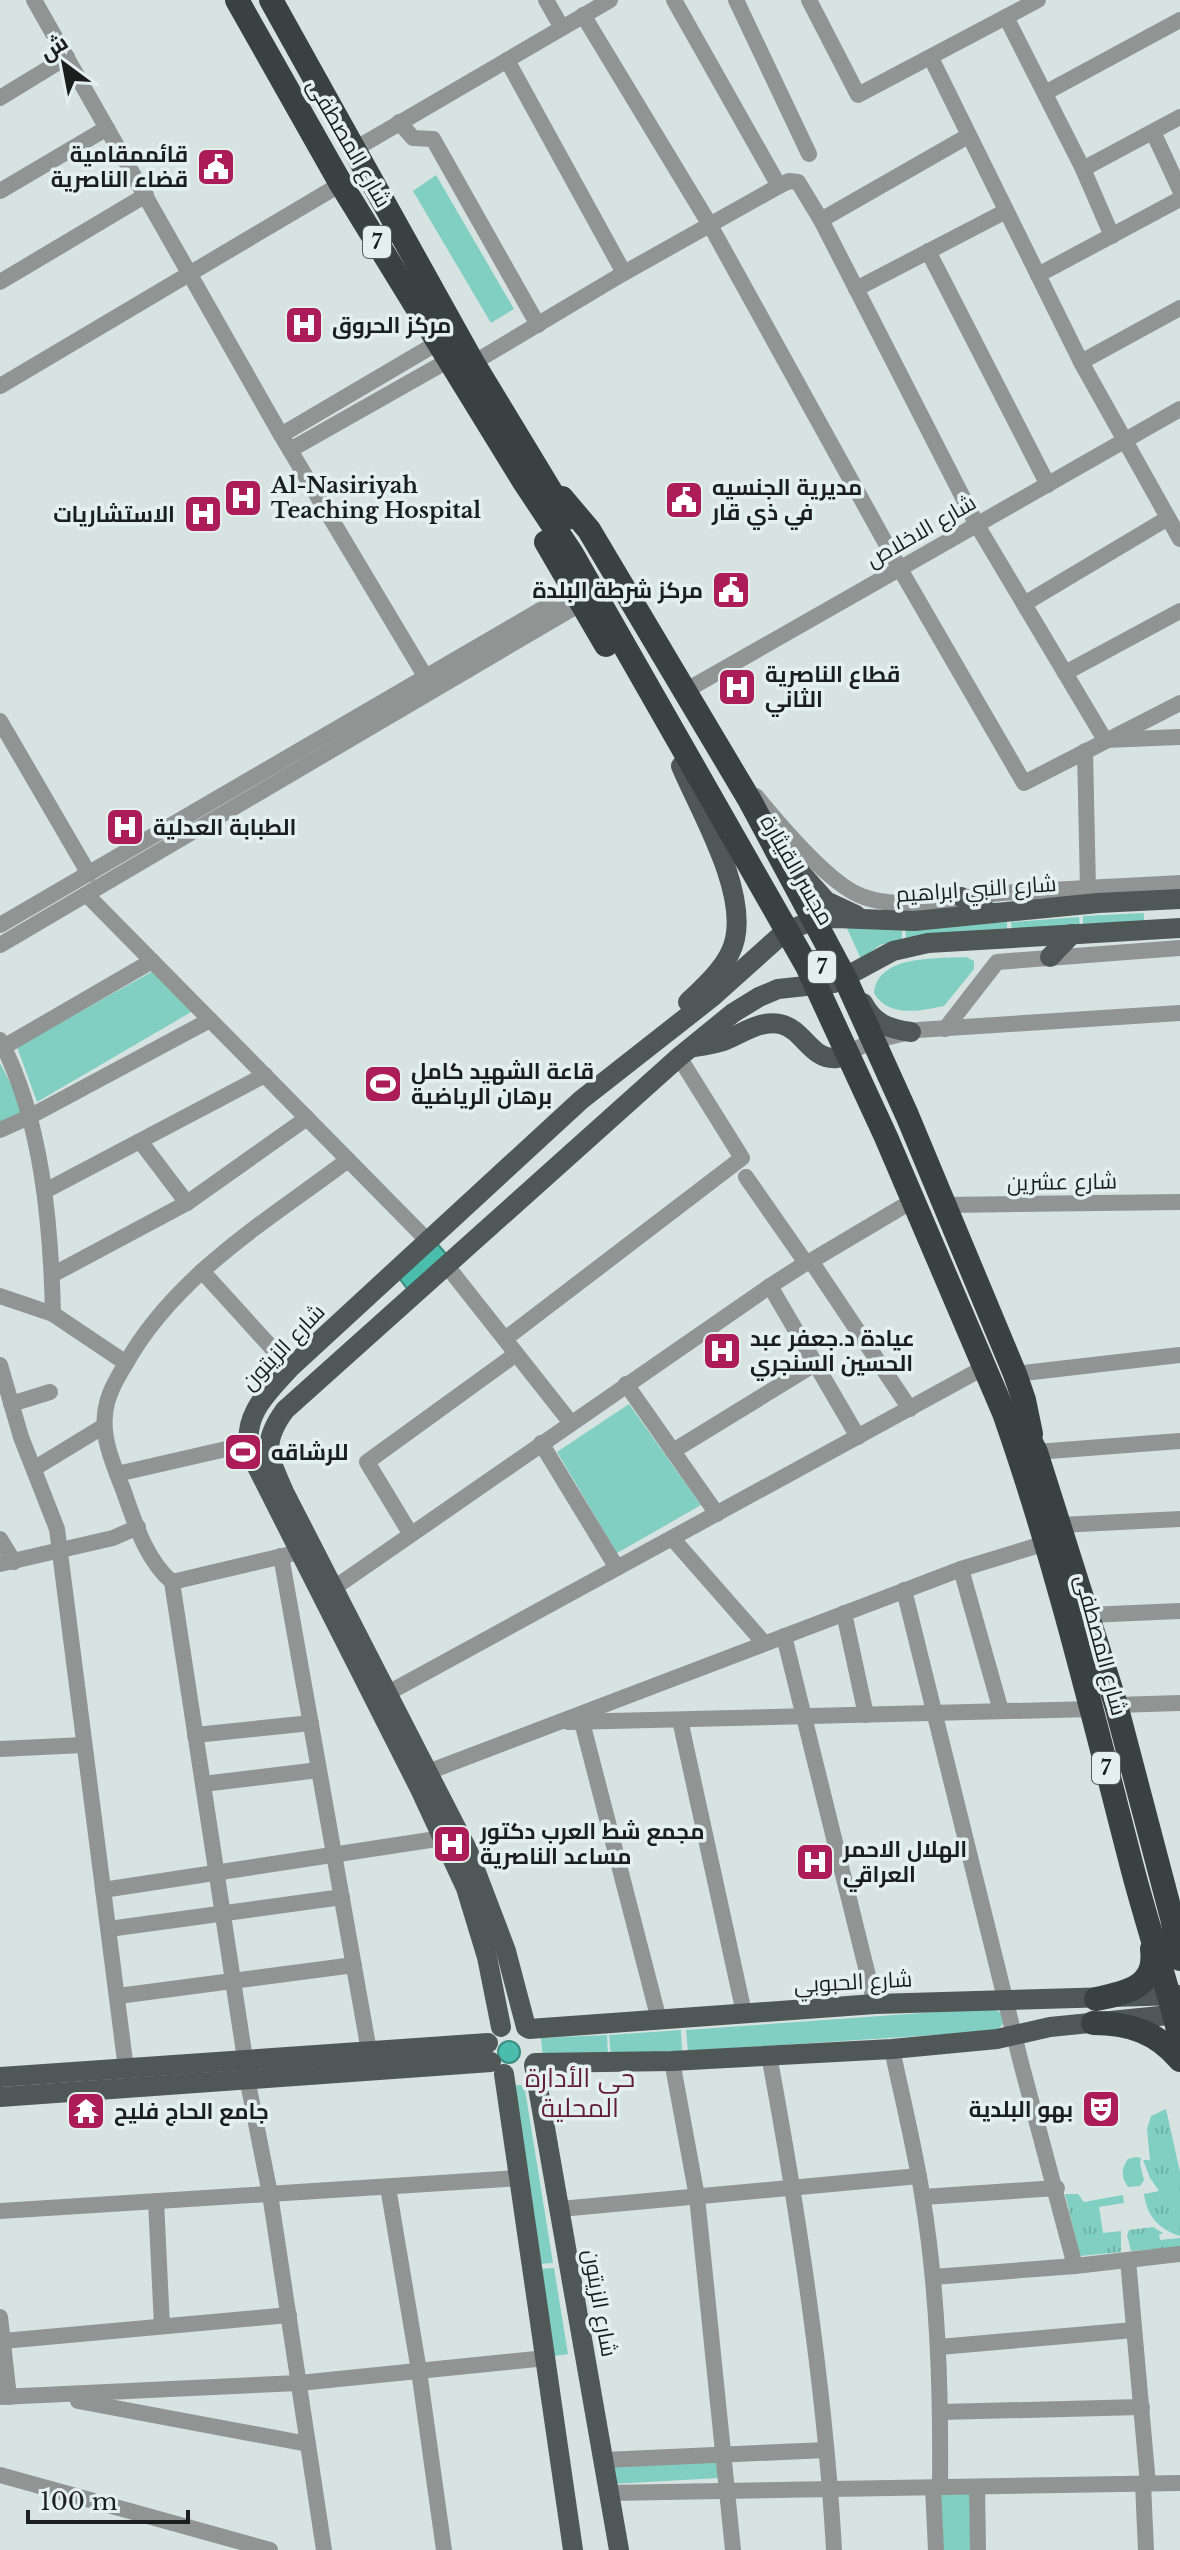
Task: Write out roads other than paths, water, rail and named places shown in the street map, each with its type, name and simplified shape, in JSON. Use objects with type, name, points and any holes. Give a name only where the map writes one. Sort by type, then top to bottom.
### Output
[{"type":"highway","name":"شارع المصطفى","points":[[237,0],[341,184],[578,551]]},
{"type":"highway","name":"شارع المصطفى","points":[[271,0],[355,149],[454,355]]},
{"type":"highway","points":[[531,476],[537,522],[576,597],[681,766],[779,937],[837,1058],[1032,1498]]},
{"type":"highway","points":[[531,476],[589,530],[724,757],[856,994],[873,1041],[1015,1374],[1035,1450]]},
{"type":"highway","name":"مجسر القيثارة","points":[[578,551],[818,960],[898,1132],[1010,1411]]},
{"type":"highway","points":[[743,874],[755,881],[767,877],[777,869],[777,855]]},
{"type":"highway","name":"7","points":[[1010,1411],[1035,1450]]},
{"type":"highway","name":"7","points":[[1010,1411],[1032,1498]]},
{"type":"highway","name":"شارع المصطفى","points":[[1035,1450],[1053,1534],[1104,1707],[1176,1927],[1180,1959]]},
{"type":"highway","name":"شارع المصطفى","points":[[1032,1498],[1053,1534],[1088,1615],[1146,1923],[1177,2011]]},
{"type":"highway","points":[[1095,2011],[1139,1985],[1148,1975],[1153,1957],[1146,1923]]},
{"type":"highway","points":[[1095,2011],[1154,2036],[1180,2060]]},
{"type":"main road","points":[[581,1100],[700,991],[722,966],[735,940],[736,908],[727,872],[681,766]]},
{"type":"main road","points":[[760,821],[811,887],[826,901],[864,918]]},
{"type":"main road","points":[[961,897],[991,913]]},
{"type":"main road","name":"شارع النبي ابراهيم","points":[[779,937],[815,920],[864,918],[914,921],[1098,903],[1180,899]]},
{"type":"main road","points":[[856,994],[871,961],[899,949],[928,943],[1180,928]]},
{"type":"main road","points":[[1050,957],[1072,934]]},
{"type":"main road","name":"شارع الزيتون","points":[[248,1444],[250,1421],[257,1404],[290,1368],[581,1100],[721,990],[779,937]]},
{"type":"main road","points":[[804,988],[834,983],[856,994],[874,1018],[894,1029],[911,1032]]},
{"type":"main road","name":"شارع الزيتون","points":[[528,2028],[485,1892],[271,1460],[271,1429],[285,1410],[733,1013],[778,989],[804,988]]},
{"type":"main road","points":[[685,1053],[723,1041],[757,1025],[771,1023],[792,1030],[820,1056],[837,1058]]},
{"type":"main road","points":[[392,1274],[387,1288],[390,1294],[400,1300],[412,1297]]},
{"type":"main road","points":[[349,1314],[362,1311],[368,1314],[372,1325],[368,1336]]},
{"type":"main road","points":[[248,1444],[290,1555],[443,1838],[478,1922],[496,1994],[496,2052],[520,2178],[573,2550]]},
{"type":"main road","name":"شارع الحبوبي","points":[[528,2028],[875,2004],[1005,2000],[1095,2011],[1177,2011]]},
{"type":"main road","points":[[246,2069],[369,2051],[496,2052],[520,2074],[535,2064],[672,2061],[892,2049],[997,2039],[1050,2027],[1095,2011]]},
{"type":"main road","points":[[496,2052],[509,2024],[528,2028],[538,2041],[535,2064]]},
{"type":"main road","points":[[0,2097],[170,2074],[496,2052]]},
{"type":"main road","name":"شارع الزيتون","points":[[535,2064],[619,2550]]},
{"type":"main road","points":[[0,2077],[126,2069],[170,2074]]},
{"type":"street","points":[[34,0],[285,442],[425,676]]},
{"type":"street","points":[[546,0],[562,28]]},
{"type":"street","points":[[355,149],[610,0]]},
{"type":"street","points":[[674,0],[779,186]]},
{"type":"street","points":[[736,0],[809,154]]},
{"type":"street","points":[[809,0],[858,95],[1038,0]]},
{"type":"street","points":[[583,15],[710,225],[900,569],[1024,783],[1180,703]]},
{"type":"street","points":[[1006,17],[1083,169],[1112,236]]},
{"type":"street","points":[[1045,93],[1180,20]]},
{"type":"street","points":[[0,98],[67,57]]},
{"type":"street","points":[[931,58],[1081,362],[1180,539]]},
{"type":"street","points":[[507,60],[624,273]]},
{"type":"street","points":[[1083,169],[1180,117]]},
{"type":"street","points":[[399,122],[413,138],[433,139],[538,325]]},
{"type":"street","points":[[0,191],[107,128]]},
{"type":"street","points":[[1153,132],[1180,190]]},
{"type":"street","points":[[821,220],[968,136]]},
{"type":"street","points":[[285,442],[454,355],[538,325],[779,186],[789,181],[798,182],[821,220],[977,525],[1105,740]]},
{"type":"street","points":[[0,386],[341,184]]},
{"type":"street","points":[[0,282],[146,195]]},
{"type":"street","points":[[1038,275],[1180,199]]},
{"type":"street","points":[[856,289],[1006,211]]},
{"type":"street","points":[[928,251],[1048,485]]},
{"type":"street","points":[[1081,362],[1180,308]]},
{"type":"street","name":"شارع الاخلاص","points":[[685,691],[1180,409]]},
{"type":"street","points":[[1024,604],[1168,518]]},
{"type":"street","points":[[3,917],[89,874],[425,676],[576,597]]},
{"type":"street","points":[[0,945],[576,597]]},
{"type":"street","points":[[1065,673],[1180,611]]},
{"type":"street","points":[[0,721],[89,874]]},
{"type":"street","points":[[1105,740],[1180,737]]},
{"type":"street","points":[[1085,751],[1088,889]]},
{"type":"street","points":[[724,757],[833,878],[857,895],[874,900],[912,902],[1180,883]]},
{"type":"street","points":[[87,895],[428,1241]]},
{"type":"street","points":[[945,1029],[997,962],[1180,948]]},
{"type":"street","points":[[53,1314],[45,1191],[29,1117],[1,1045],[152,961]]},
{"type":"street","points":[[837,1058],[873,1041],[911,1032],[1180,1013]]},
{"type":"street","points":[[0,1130],[210,1020]]},
{"type":"street","points":[[505,1339],[742,1158],[685,1053]]},
{"type":"street","points":[[45,1191],[265,1075]]},
{"type":"street","points":[[52,1275],[187,1203],[307,1118]]},
{"type":"street","points":[[140,1141],[187,1203]]},
{"type":"street","points":[[324,2550],[270,2194],[246,2069],[172,1582],[155,1565],[138,1527],[117,1474],[104,1426],[107,1402],[126,1363],[165,1308],[202,1271],[348,1160]]},
{"type":"street","points":[[746,1177],[910,1409]]},
{"type":"street","name":"شارع عشرين","points":[[944,1205],[1180,1202]]},
{"type":"street","points":[[334,1588],[770,1286],[902,1207]]},
{"type":"street","points":[[447,1266],[571,1423]]},
{"type":"street","points":[[202,1271],[290,1368]]},
{"type":"street","points":[[770,1286],[858,1437]]},
{"type":"street","points":[[0,1296],[53,1314],[126,1363]]},
{"type":"street","points":[[410,1533],[367,1462],[516,1354]]},
{"type":"street","points":[[1015,1374],[1180,1355]]},
{"type":"street","points":[[673,1451],[815,1364]]},
{"type":"street","points":[[0,1365],[21,1437],[57,1529],[61,1551],[126,2069]]},
{"type":"street","points":[[388,1693],[974,1373]]},
{"type":"street","points":[[626,1384],[717,1514]]},
{"type":"street","points":[[11,1404],[50,1392]]},
{"type":"street","points":[[35,1468],[104,1426]]},
{"type":"street","points":[[1035,1450],[1180,1441]]},
{"type":"street","points":[[541,1443],[617,1568]]},
{"type":"street","points":[[117,1474],[248,1444]]},
{"type":"street","points":[[428,1772],[1053,1534],[1180,1519]]},
{"type":"street","points":[[0,1539],[7,1563],[113,1538],[138,1527]]},
{"type":"street","points":[[672,1538],[764,1643]]},
{"type":"street","points":[[172,1582],[290,1555],[311,1723],[369,2051]]},
{"type":"street","points":[[961,1569],[1001,1711]]},
{"type":"street","points":[[904,1590],[1005,2000],[1057,2188],[1075,2266]]},
{"type":"street","points":[[1088,1615],[1180,1611]]},
{"type":"street","points":[[844,1613],[866,1715]]},
{"type":"street","points":[[784,1636],[875,2004]]},
{"type":"street","points":[[554,1723],[1180,1703]]},
{"type":"street","points":[[680,1720],[744,2013]]},
{"type":"street","points":[[582,1722],[659,2020]]},
{"type":"street","points":[[195,1735],[311,1723]]},
{"type":"street","points":[[0,1749],[83,1745]]},
{"type":"street","points":[[203,1784],[319,1770]]},
{"type":"street","points":[[103,1890],[443,1838]]},
{"type":"street","points":[[109,1929],[342,1897]]},
{"type":"street","points":[[118,1996],[354,1965]]},
{"type":"street","points":[[892,2049],[923,2197],[933,2277],[941,2412],[936,2550]]},
{"type":"street","points":[[769,2055],[793,2188],[831,2489],[834,2550]]},
{"type":"street","points":[[672,2061],[697,2197],[733,2550]]},
{"type":"street","points":[[560,2209],[919,2176]]},
{"type":"street","points":[[0,2211],[520,2178]]},
{"type":"street","points":[[388,2187],[419,2371],[444,2550]]},
{"type":"street","points":[[923,2197],[1057,2188]]},
{"type":"street","points":[[156,2201],[162,2326]]},
{"type":"street","points":[[933,2277],[1180,2254]]},
{"type":"street","points":[[1128,2260],[1142,2407],[1146,2550]]},
{"type":"street","points":[[3,2341],[289,2315]]},
{"type":"street","points":[[0,2317],[4,2397],[299,2383],[546,2358]]},
{"type":"street","points":[[939,2347],[1134,2330]]},
{"type":"street","points":[[49,2396],[308,2444]]},
{"type":"street","points":[[941,2412],[1142,2407]]},
{"type":"street","points":[[603,2460],[826,2450]]},
{"type":"street","points":[[0,2475],[270,2550]]},
{"type":"street","points":[[609,2493],[1180,2483]]},
{"type":"street","points":[[977,2487],[978,2550]]},
{"type":"street","points":[[201,2550],[209,2533]]},
{"type":"place","name":"قائممقامية قضاء الناصرية","points":[[216,167]]},
{"type":"place","name":"مركز الحروق","points":[[304,325]]},
{"type":"place","name":"Al-Nasiriyah Teaching Hospital","points":[[243,498]]},
{"type":"place","name":"مديرية الجنسيه في ذي قار","points":[[684,500]]},
{"type":"place","name":"الاستشاريات","points":[[203,514]]},
{"type":"place","name":"مركز شرطة البلدة","points":[[731,590]]},
{"type":"place","name":"قطاع الناصرية الثاني","points":[[737,687]]},
{"type":"place","name":"الطبابة العدلية","points":[[125,827]]},
{"type":"place","name":"قاعة الشهيد كامل برهان الرياضية","points":[[383,1084]]},
{"type":"place","name":"عيادة د.جعفر عبد الحسين السنجري","points":[[722,1351]]},
{"type":"place","name":"للرشاقه","points":[[243,1452]]},
{"type":"place","name":"مجمع شط العرب دكتور مساعد الناصرية","points":[[452,1844]]},
{"type":"place","name":"الهلال الاحمر العراقي","points":[[815,1862]]},
{"type":"place","name":"بهو البلدية","points":[[1101,2109]]},
{"type":"place","name":"جامع الحاج فليح","points":[[86,2111]]},
{"type":"district","name":"حي الأدارة المحلية","points":[[580,2093]]}]
